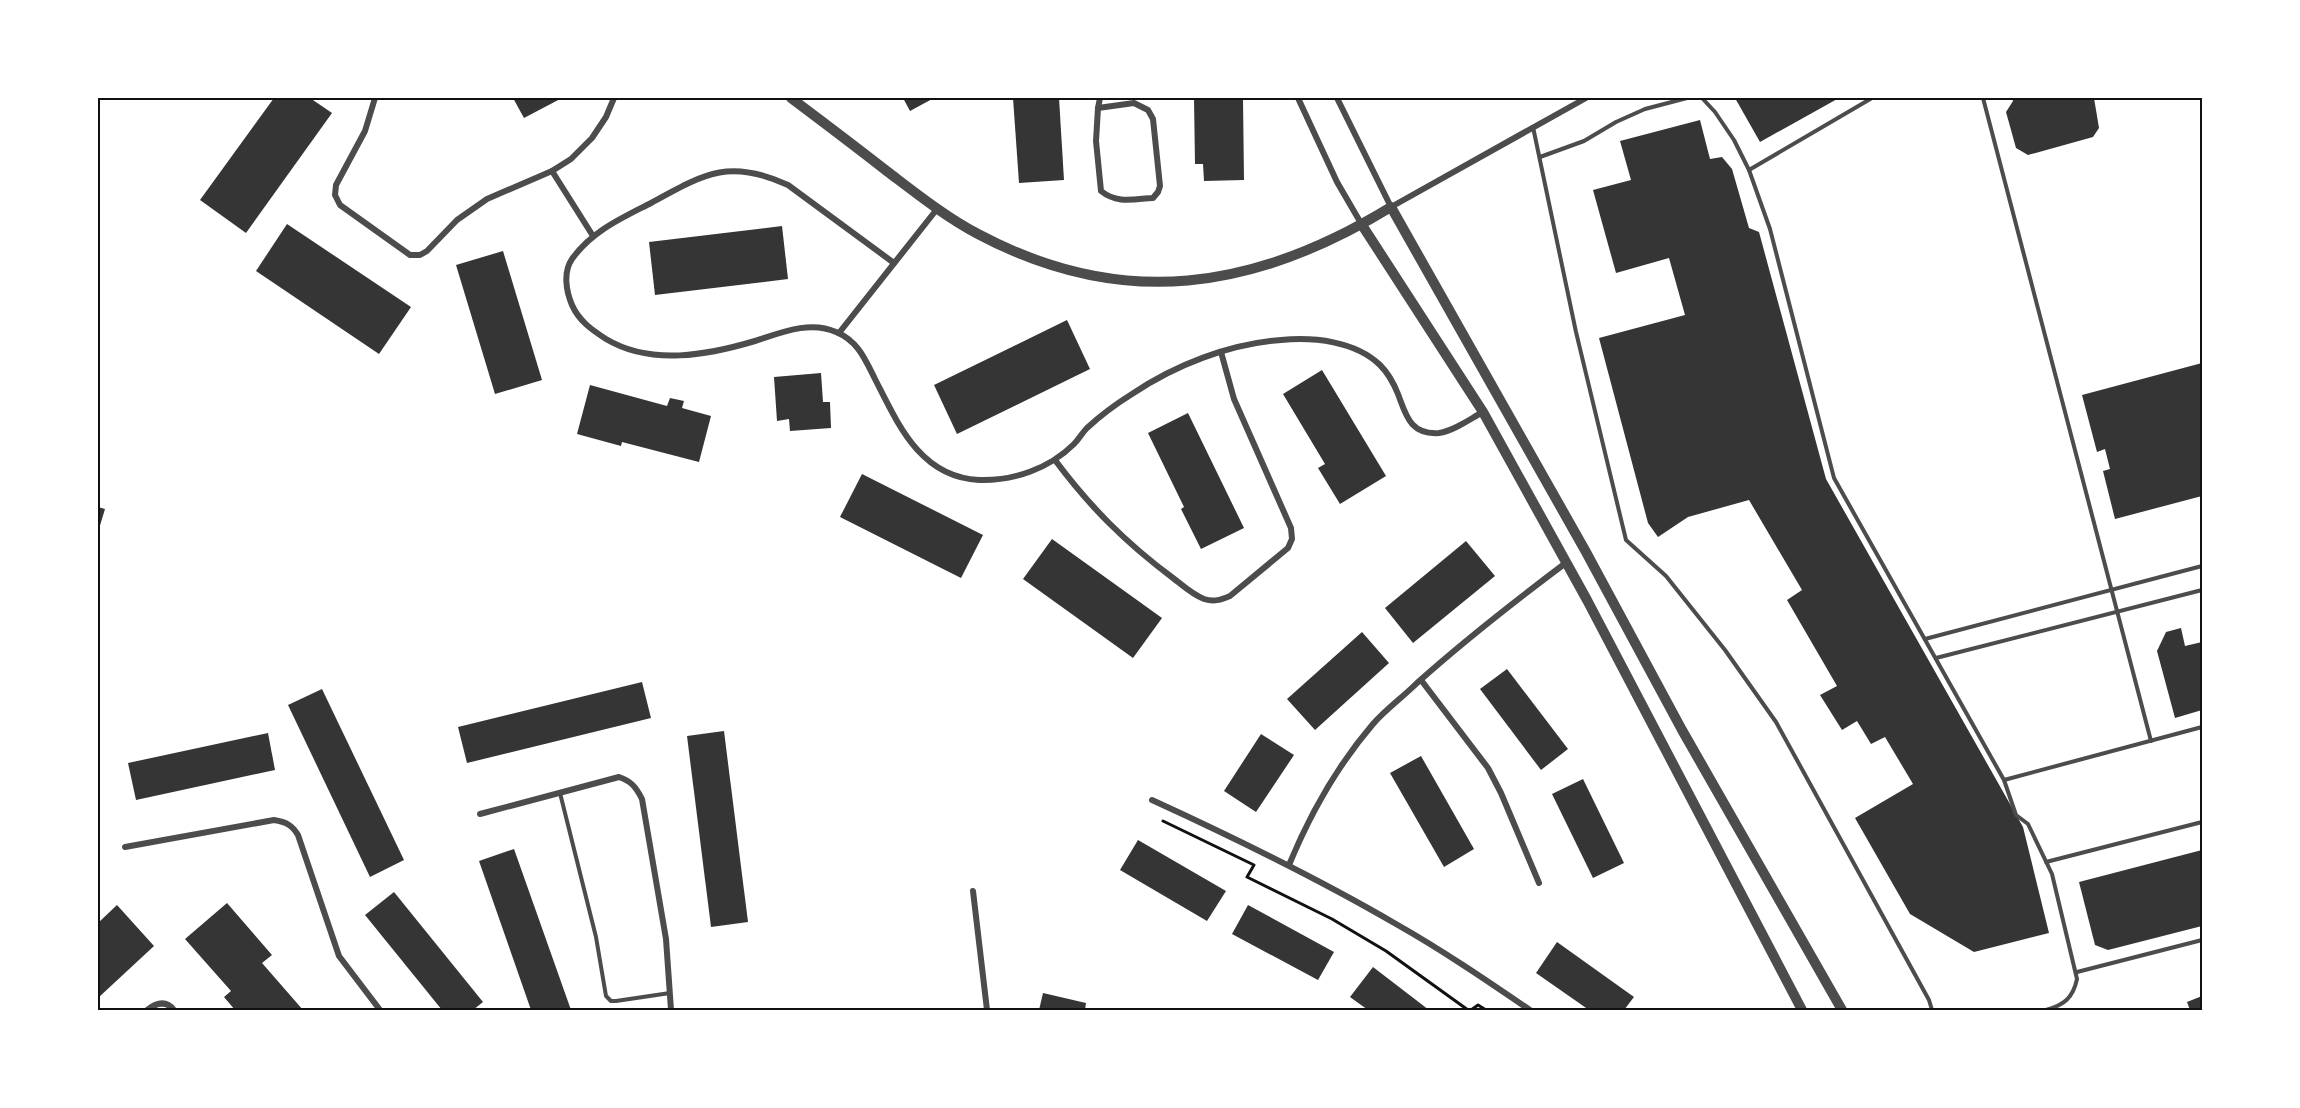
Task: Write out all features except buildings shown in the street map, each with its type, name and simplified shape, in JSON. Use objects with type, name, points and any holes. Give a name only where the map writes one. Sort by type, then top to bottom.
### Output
[{"type":"street","points":[[375,98],[365,131],[336,185],[335,195],[340,206],[410,255],[420,255],[427,251],[456,220],[487,199],[552,171],[571,159],[592,138],[606,117],[614,98]]},
{"type":"street","points":[[791,98],[937,209],[979,234],[1056,266],[1113,279],[1152,282],[1224,277],[1266,267],[1295,256],[1362,225],[1586,98]]},
{"type":"street","points":[[1098,108],[1134,103],[1148,110],[1153,119],[1160,186],[1153,198],[1120,201],[1110,198],[1101,191],[1096,141],[1098,108],[1100,98]]},
{"type":"street","points":[[1298,98],[1337,182],[1362,225],[1484,412],[1567,562],[1802,1011]]},
{"type":"street","points":[[1337,98],[1392,207],[1586,552],[1682,730],[1842,1011]]},
{"type":"street","points":[[552,171],[593,236]]},
{"type":"street","points":[[894,263],[788,185],[768,176],[751,172],[717,172],[696,178],[593,236],[568,265],[567,284],[570,301],[578,318],[596,333],[633,351],[656,355],[697,354],[802,328],[821,328],[839,333],[853,342],[864,355],[905,436],[918,453],[934,465],[956,476],[976,480],[1026,474],[1055,459],[1102,415],[1134,392],[1168,373],[1221,352],[1254,343],[1285,339],[1316,340],[1347,345],[1364,353],[1379,364],[1391,379],[1409,421],[1419,429],[1428,432],[1446,431],[1484,412]]},
{"type":"street","points":[[839,333],[937,209]]},
{"type":"street","points":[[1055,459],[1077,489],[1107,523],[1141,554],[1200,598],[1211,601],[1230,596],[1288,548],[1292,539],[1291,528],[1234,399],[1221,352]]},
{"type":"street","points":[[1289,865],[1321,798],[1346,759],[1374,722],[1504,609],[1567,562]]},
{"type":"street","points":[[1421,680],[1488,768],[1539,883]]},
{"type":"street","points":[[480,814],[619,777],[636,787],[642,799],[666,939],[671,1011]]},
{"type":"street","points":[[1152,800],[1289,865],[1396,923],[1530,1011]]},
{"type":"street","points":[[125,847],[274,820],[285,822],[294,828],[298,835],[339,956],[380,1011]]},
{"type":"street","points":[[973,891],[987,1011]]},
{"type":"street","points":[[147,1011],[155,1004],[163,1003],[171,1006],[174,1011]]},
{"type":"lane","points":[[1540,157],[1584,141],[1616,122],[1645,109],[1687,98]]},
{"type":"lane","points":[[1702,98],[1715,111],[1734,140],[1749,170],[1772,235],[1834,477],[2004,780],[2016,815],[2028,825],[2052,874],[2077,972],[2075,991],[2068,1001],[2046,1011]]},
{"type":"lane","points":[[1749,170],[1872,98]]},
{"type":"lane","points":[[1983,98],[2151,741]]},
{"type":"lane","points":[[1533,127],[1576,332],[1626,540],[1666,576],[1725,650],[1776,722],[1929,1000],[1932,1011]]},
{"type":"lane","points":[[1925,639],[2202,566]]},
{"type":"lane","points":[[1936,658],[2202,590]]},
{"type":"lane","points":[[2004,780],[2202,728]]},
{"type":"lane","points":[[560,793],[596,937],[606,996],[610,1001],[616,1001],[670,993]]},
{"type":"lane","points":[[2046,862],[2202,822]]},
{"type":"lane","points":[[2077,972],[2202,940]]},
{"type":"path","points":[[1161,819],[1254,865],[1247,877],[1332,920],[1386,951],[1469,1011],[1478,1005],[1486,1011]]}]
